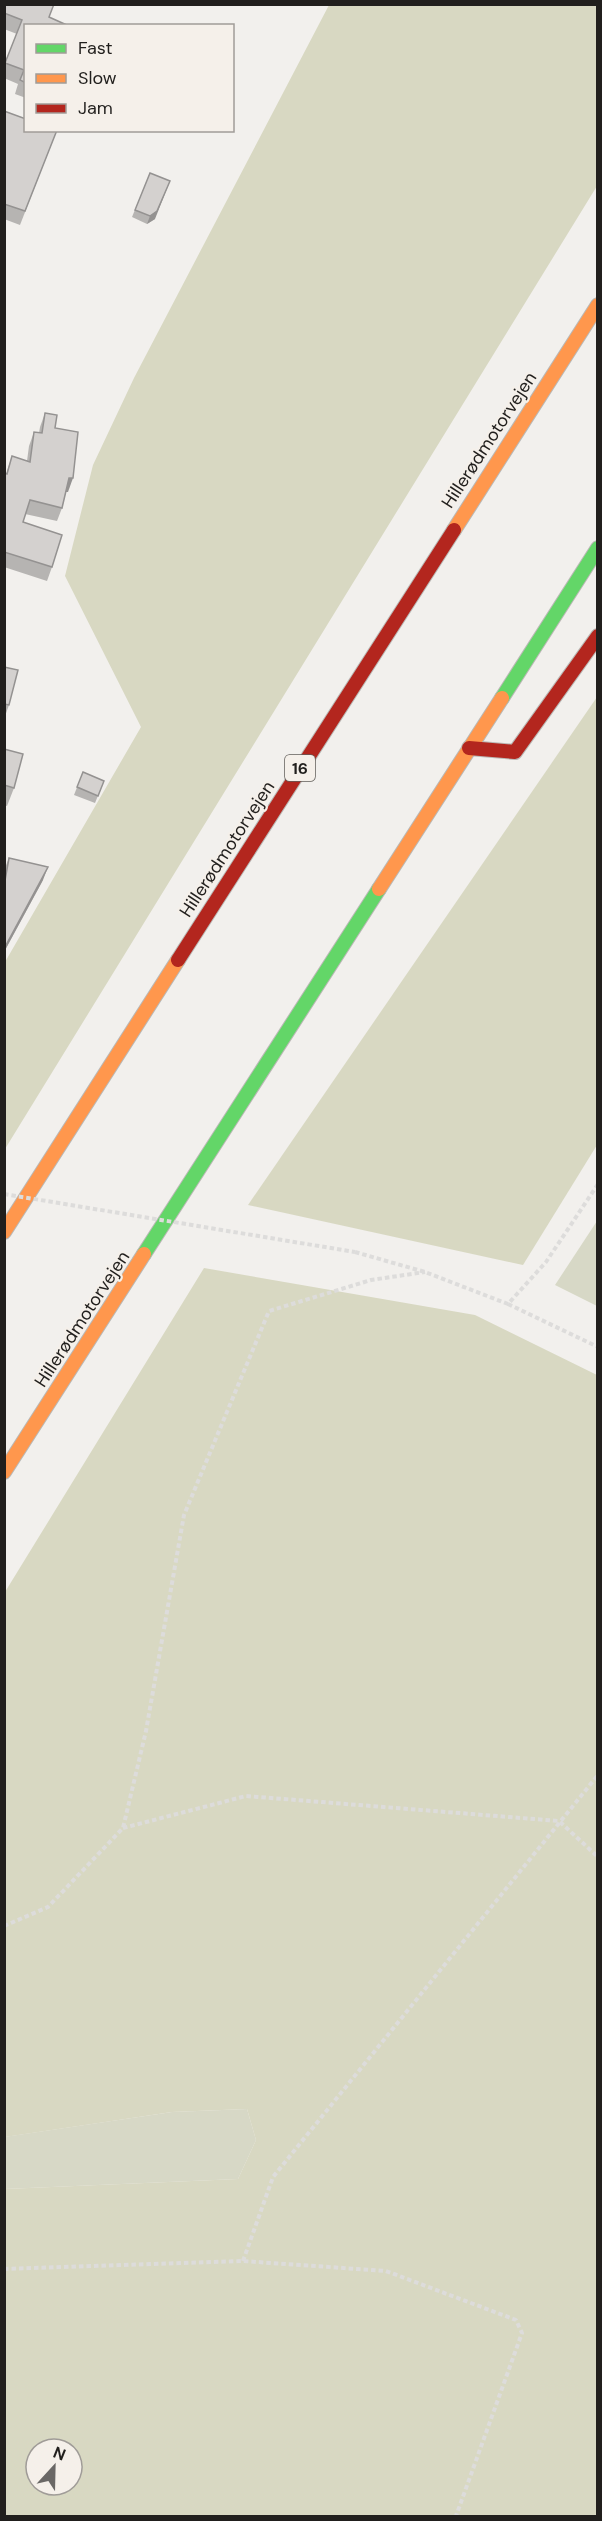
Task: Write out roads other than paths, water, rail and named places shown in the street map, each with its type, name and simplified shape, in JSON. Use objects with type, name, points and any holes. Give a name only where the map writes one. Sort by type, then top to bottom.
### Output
[{"type":"highway","name":"Hillerødmotorvejen","points":[[4,1232],[597,304]]},
{"type":"highway","name":"Hillerødmotorvejen","points":[[4,1472],[597,548]]},
{"type":"highway","points":[[469,748],[515,752],[597,636]]}]
